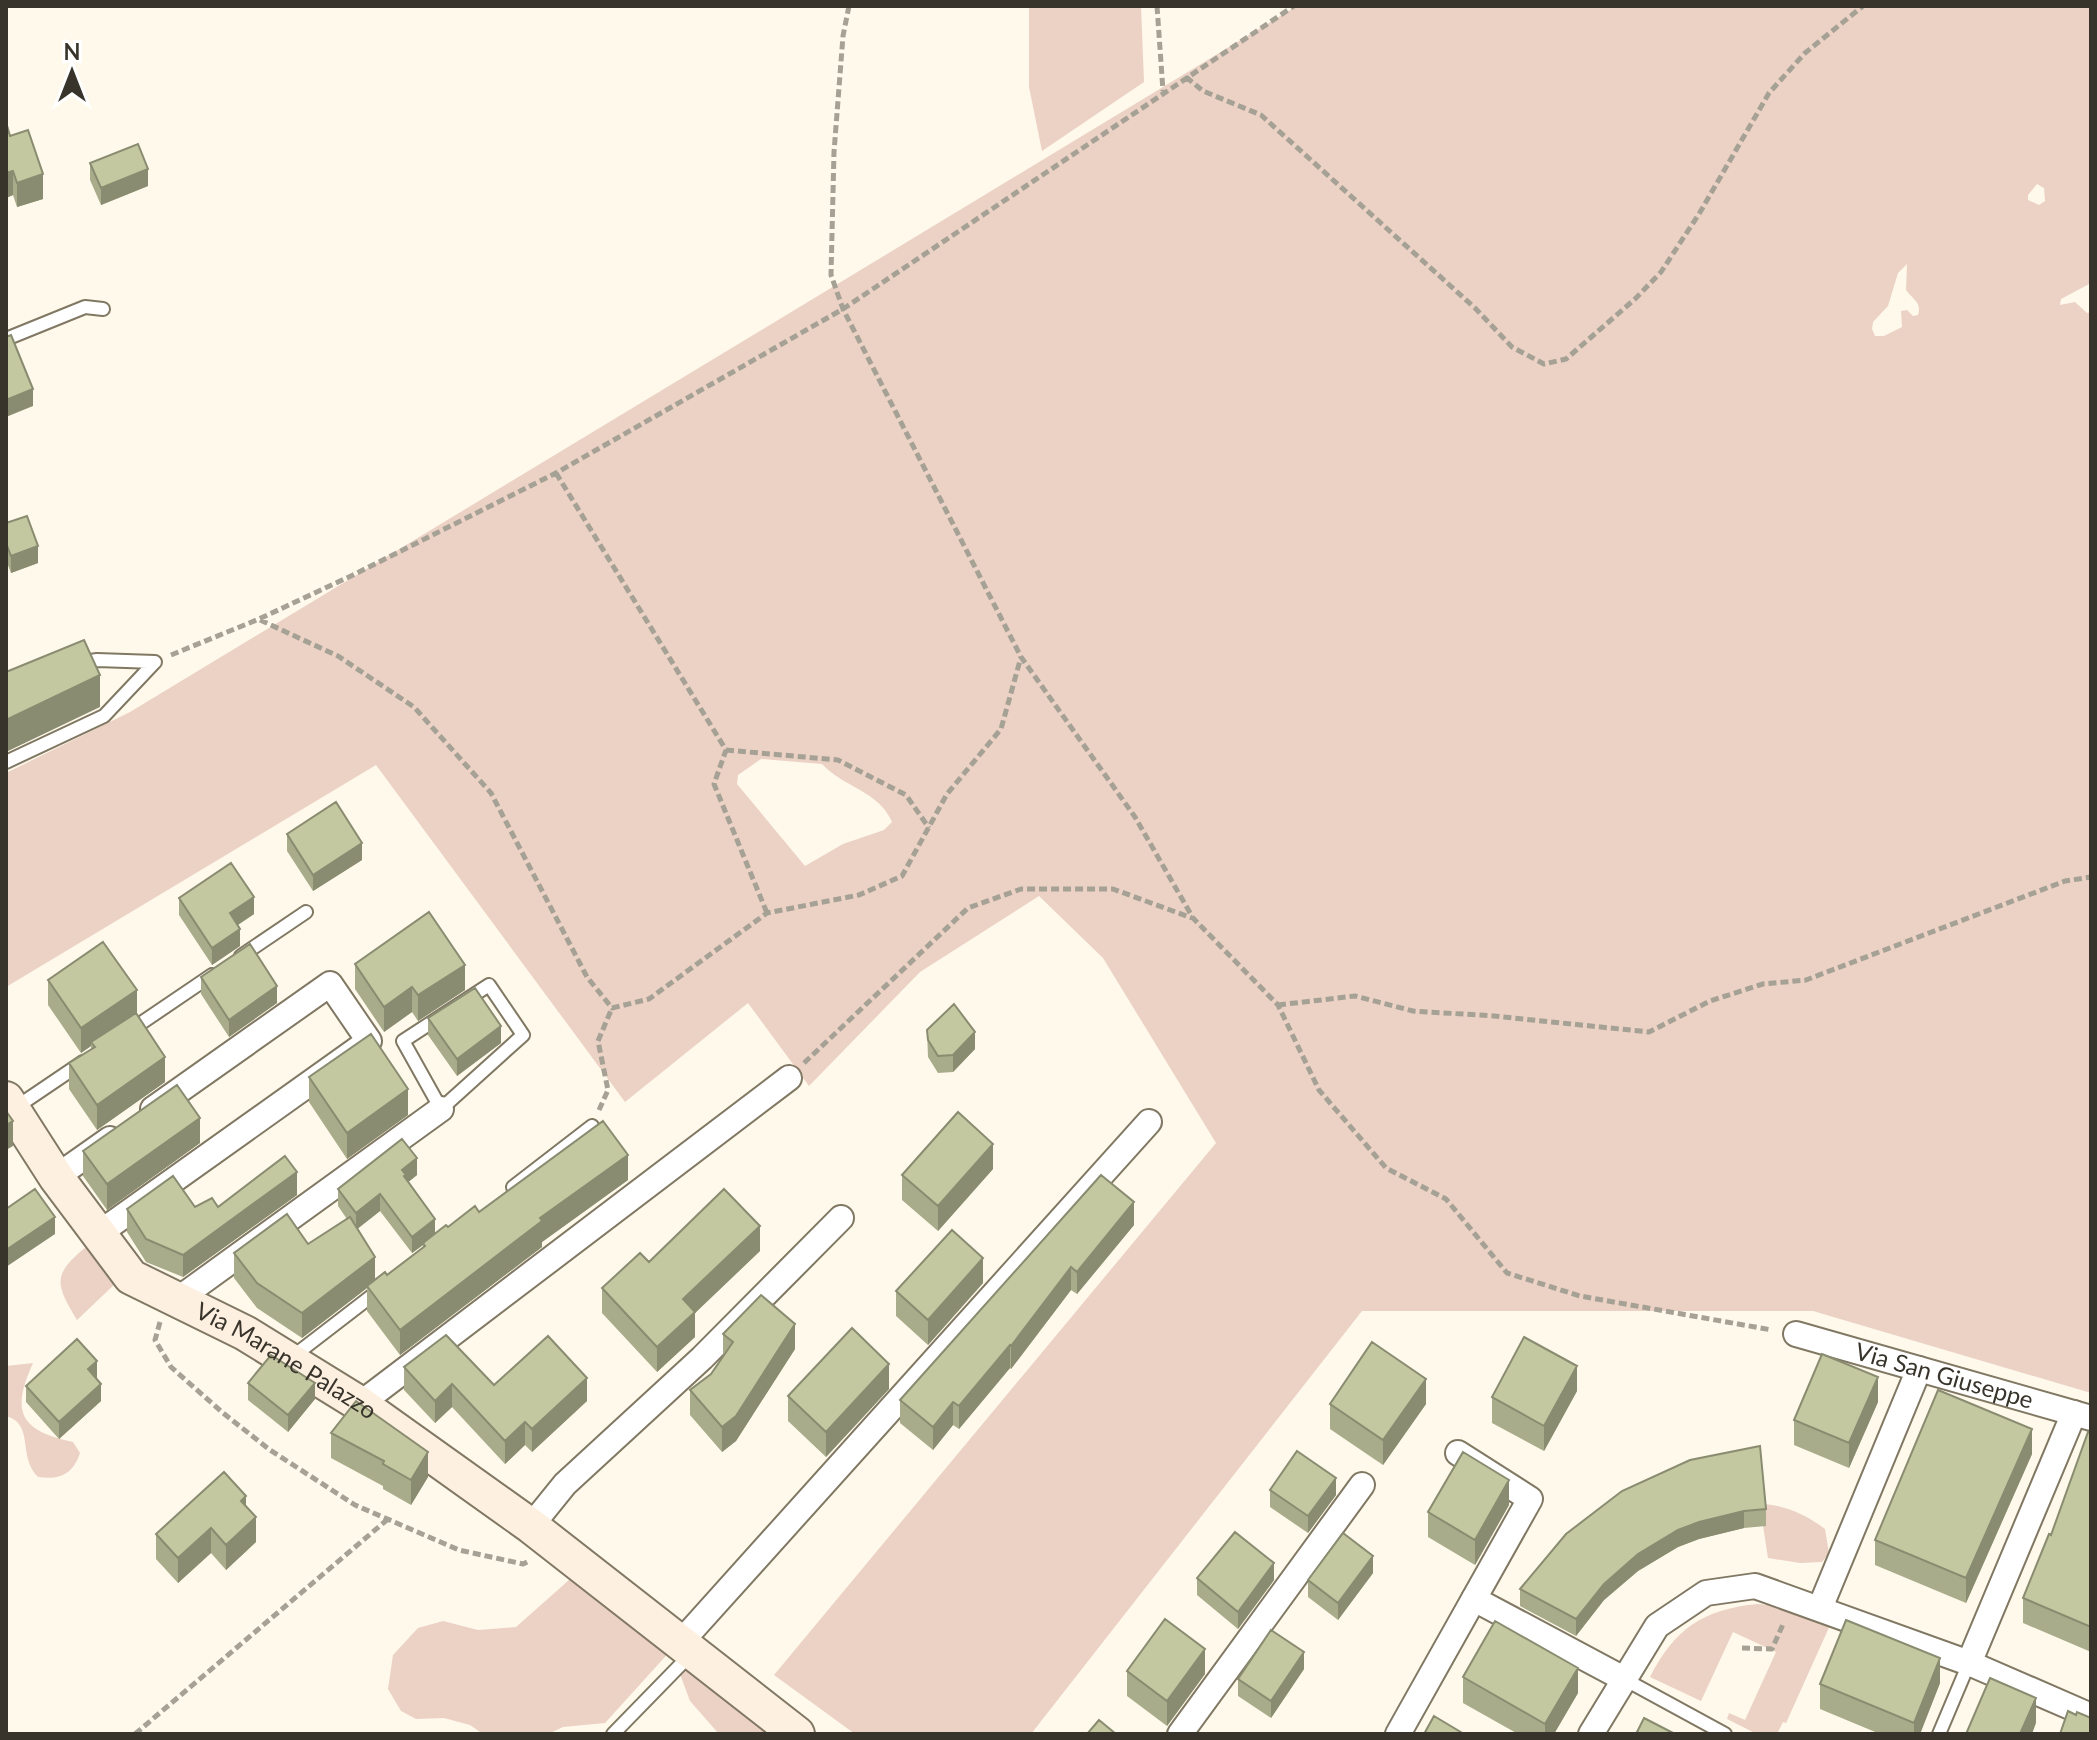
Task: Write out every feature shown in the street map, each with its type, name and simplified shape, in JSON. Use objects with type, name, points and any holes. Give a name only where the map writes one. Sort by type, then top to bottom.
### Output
[{"type":"main road","name":"Via Marane Palazzo","points":[[9,1104],[56,1177],[131,1277],[245,1333],[360,1404],[531,1526],[797,1734]]},
{"type":"street","points":[[56,1177],[330,984],[369,1041],[98,1234]]},
{"type":"street","points":[[360,1404],[789,1078]]},
{"type":"street","points":[[177,1300],[441,1109]]},
{"type":"street","points":[[687,1647],[1149,1122]]},
{"type":"street","points":[[531,1526],[565,1484],[702,1358],[841,1218]]},
{"type":"street","name":"Via San Giuseppe","points":[[1796,1334],[2082,1416]]},
{"type":"street","points":[[1820,1608],[1919,1369]]},
{"type":"street","points":[[1969,1663],[2082,1416]]},
{"type":"street","points":[[1398,1734],[1530,1499],[1458,1453]]},
{"type":"street","points":[[1180,1734],[1362,1485]]},
{"type":"street","points":[[1591,1734],[1657,1626],[1706,1593],[1755,1586],[1969,1663],[2091,1716]]},
{"type":"street","points":[[1474,1599],[1624,1679]]},
{"type":"lane","points":[[6,339],[85,307],[103,309]]},
{"type":"lane","points":[[61,670],[97,660],[155,662]]},
{"type":"lane","points":[[6,762],[104,716],[155,662]]},
{"type":"lane","points":[[115,1041],[306,912]]},
{"type":"lane","points":[[489,985],[523,1035],[441,1109],[403,1041],[489,985]]},
{"type":"lane","points":[[9,1104],[89,1058]]},
{"type":"lane","points":[[503,1194],[592,1126]]},
{"type":"lane","points":[[288,1360],[390,1282]]},
{"type":"lane","points":[[613,1734],[687,1647]]},
{"type":"lane","points":[[1939,1734],[1969,1663]]},
{"type":"lane","points":[[1624,1679],[1725,1734]]},
{"type":"path","points":[[849,6],[843,36],[834,152],[831,275],[843,309],[1021,657],[1135,817],[1193,918],[1278,1005],[1319,1090],[1386,1168],[1446,1199],[1507,1273],[1580,1296],[1796,1334]]},
{"type":"path","points":[[1157,6],[1163,92]]},
{"type":"path","points":[[155,662],[259,619],[556,473],[843,309],[1294,6]]},
{"type":"path","points":[[1186,77],[1203,91],[1261,115],[1475,308],[1512,347],[1544,364],[1566,359],[1661,272],[1699,214],[1769,93],[1805,53],[1863,6]]},
{"type":"path","points":[[556,473],[726,750]]},
{"type":"path","points":[[259,619],[338,656],[414,707],[491,793],[587,977],[612,1008]]},
{"type":"path","points":[[612,1008],[649,999],[767,913],[859,895],[902,876],[947,794],[1001,729],[1021,657]]},
{"type":"path","points":[[726,750],[838,760],[906,795],[929,828]]},
{"type":"path","points":[[726,750],[714,784],[767,913]]},
{"type":"path","points":[[1278,1005],[1355,996],[1413,1011],[1649,1032],[1710,1001],[1763,984],[1806,980],[2065,881],[2091,877]]},
{"type":"path","points":[[789,1078],[968,908],[1021,889],[1113,889],[1193,918]]},
{"type":"path","points":[[592,1126],[608,1090],[598,1041],[612,1008]]},
{"type":"path","points":[[177,1300],[162,1316],[155,1340],[171,1367],[270,1450],[355,1505],[459,1550],[523,1564],[560,1548]]},
{"type":"path","points":[[135,1734],[388,1519]]},
{"type":"path","points":[[1742,1648],[1772,1649],[1794,1599]]},
{"type":"shaded area","points":[[1029,6],[1141,6],[1144,82],[1042,151],[1029,87]]},
{"type":"shaded area","points":[[1297,6],[2091,6],[2091,283],[2061,299],[2060,305],[2075,302],[2087,313],[2091,312],[2091,1393],[1813,1311],[1362,1311],[1031,1734],[855,1734],[774,1675],[1216,1143],[1103,958],[1039,896],[920,972],[809,1086],[748,1003],[625,1102],[376,765],[6,987],[6,773],[130,712]],"holes":[[[2037,184],[2044,188],[2045,201],[2039,205],[2028,200],[2028,195]],[[1907,264],[1906,290],[1918,304],[1918,315],[1901,311],[1902,327],[1884,336],[1875,336],[1873,322],[1888,306],[1898,273]],[[761,759],[822,764],[879,803],[892,822],[884,830],[843,844],[805,866],[737,784],[738,775]]]},
{"type":"shaded area","points":[[87,1246],[118,1281],[77,1320],[64,1297],[61,1280],[68,1265]]},
{"type":"shaded area","points":[[33,1363],[22,1394],[24,1416],[41,1431],[73,1442],[80,1453],[70,1471],[60,1476],[38,1477],[28,1460],[20,1426],[6,1416],[6,1366]]},
{"type":"shaded area","points":[[1764,1504],[1796,1512],[1825,1529],[1829,1553],[1822,1562],[1800,1563],[1768,1558],[1763,1526],[1766,1526]]},
{"type":"shaded area","points":[[577,1573],[673,1648],[605,1723],[563,1727],[548,1734],[483,1734],[470,1725],[444,1718],[416,1719],[401,1711],[388,1689],[393,1655],[418,1628],[443,1621],[478,1630],[516,1627]]},
{"type":"shaded area","points":[[1758,1604],[1786,1607],[1831,1623],[1786,1723],[1783,1722],[1777,1734],[1757,1734],[1727,1719],[1729,1713],[1745,1720],[1776,1652],[1733,1632],[1701,1701],[1650,1677],[1670,1646],[1693,1624],[1722,1611]]},
{"type":"shaded area","points":[[695,1661],[783,1734],[719,1734],[690,1701],[680,1674]]},
{"type":"building","points":[[6,122],[10,136],[28,130],[43,174],[17,183],[13,171],[6,173]]},
{"type":"building","points":[[138,144],[148,169],[101,188],[90,163]]},
{"type":"building","points":[[11,335],[33,389],[6,400],[6,337]]},
{"type":"building","points":[[27,516],[38,546],[11,556],[6,543],[6,523]]},
{"type":"building","points":[[84,640],[100,675],[6,720],[6,672]]},
{"type":"building","points":[[336,802],[362,843],[313,875],[287,834]]},
{"type":"building","points":[[231,863],[254,897],[230,913],[240,929],[212,948],[179,898]]},
{"type":"building","points":[[429,912],[465,965],[418,995],[412,987],[384,1007],[355,964]]},
{"type":"building","points":[[103,942],[137,990],[81,1028],[48,980]]},
{"type":"building","points":[[250,944],[277,986],[229,1020],[201,977]]},
{"type":"building","points":[[475,988],[501,1026],[457,1059],[428,1018]]},
{"type":"building","points":[[954,1004],[975,1032],[953,1055],[938,1056],[928,1040],[927,1030]]},
{"type":"building","points":[[136,1013],[165,1057],[97,1105],[69,1063],[95,1047],[91,1042]]},
{"type":"building","points":[[371,1034],[408,1089],[347,1133],[309,1077]]},
{"type":"building","points":[[177,1085],[200,1118],[107,1184],[83,1151]]},
{"type":"building","points":[[6,1111],[13,1121],[6,1125]]},
{"type":"building","points":[[958,1112],[993,1144],[938,1206],[902,1175]]},
{"type":"building","points":[[603,1121],[628,1155],[540,1218],[542,1221],[400,1330],[367,1286],[425,1246],[423,1243],[446,1225],[448,1227],[475,1206],[479,1212]]},
{"type":"building","points":[[402,1139],[417,1158],[402,1170],[404,1176],[435,1219],[412,1237],[380,1194],[356,1213],[338,1189]]},
{"type":"building","points":[[285,1156],[297,1172],[183,1255],[146,1239],[127,1209],[173,1176],[195,1207],[212,1198],[218,1207]]},
{"type":"building","points":[[1101,1175],[1134,1202],[1077,1272],[1071,1267],[1011,1346],[959,1406],[953,1402],[933,1427],[900,1400]]},
{"type":"building","points":[[35,1189],[55,1217],[6,1250],[6,1209]]},
{"type":"building","points":[[724,1189],[760,1226],[683,1299],[695,1312],[657,1347],[602,1288],[640,1253],[649,1262]]},
{"type":"building","points":[[287,1214],[308,1244],[350,1217],[375,1257],[302,1313],[257,1283],[234,1253]]},
{"type":"building","points":[[952,1230],[983,1258],[928,1320],[896,1291]]},
{"type":"building","points":[[761,1295],[795,1324],[736,1416],[722,1427],[690,1390],[711,1374],[733,1342],[723,1334]]},
{"type":"building","points":[[852,1328],[889,1364],[826,1432],[788,1396]]},
{"type":"building","points":[[446,1335],[494,1385],[548,1336],[587,1378],[532,1429],[525,1422],[505,1441],[452,1384],[435,1401],[404,1367]]},
{"type":"building","points":[[1524,1337],[1577,1366],[1544,1426],[1492,1397]]},
{"type":"building","points":[[77,1339],[97,1361],[88,1369],[101,1384],[59,1422],[26,1386]]},
{"type":"building","points":[[1372,1342],[1426,1379],[1383,1440],[1330,1404]]},
{"type":"building","points":[[1822,1354],[1878,1377],[1849,1443],[1794,1420]]},
{"type":"building","points":[[271,1355],[315,1383],[288,1415],[248,1383]]},
{"type":"building","points":[[1938,1390],[2032,1429],[1966,1578],[1875,1540]]},
{"type":"building","points":[[356,1401],[428,1452],[411,1480],[383,1464],[384,1461],[331,1433]]},
{"type":"building","points":[[2088,1432],[2091,1433],[2091,1627],[2023,1598],[2051,1535]]},
{"type":"building","points":[[1760,1446],[1766,1509],[1744,1511],[1678,1530],[1638,1554],[1604,1584],[1576,1619],[1520,1589],[1566,1534],[1622,1491],[1690,1460]]},
{"type":"building","points":[[1297,1451],[1336,1478],[1308,1516],[1270,1490]]},
{"type":"building","points":[[1463,1452],[1509,1480],[1475,1540],[1428,1512]]},
{"type":"building","points":[[224,1472],[246,1496],[241,1501],[256,1517],[226,1545],[211,1528],[178,1558],[156,1534]]},
{"type":"building","points":[[1235,1532],[1274,1563],[1238,1612],[1197,1578]]},
{"type":"building","points":[[1343,1533],[1373,1556],[1338,1603],[1308,1580]]},
{"type":"building","points":[[1165,1619],[1205,1649],[1167,1701],[1127,1671]]},
{"type":"building","points":[[1846,1620],[1940,1658],[1914,1723],[1820,1684]]},
{"type":"building","points":[[1495,1621],[1578,1668],[1545,1724],[1463,1677]]},
{"type":"building","points":[[1271,1630],[1304,1652],[1271,1701],[1238,1679]]},
{"type":"building","points":[[1990,1678],[2036,1698],[2020,1734],[1966,1734]]},
{"type":"building","points":[[2068,1711],[2091,1718],[2091,1734],[2060,1734]]},
{"type":"building","points":[[1434,1716],[1464,1734],[1424,1734]]},
{"type":"building","points":[[1644,1718],[1675,1734],[1636,1734]]},
{"type":"building","points":[[1099,1720],[1116,1734],[1087,1734]]}]
